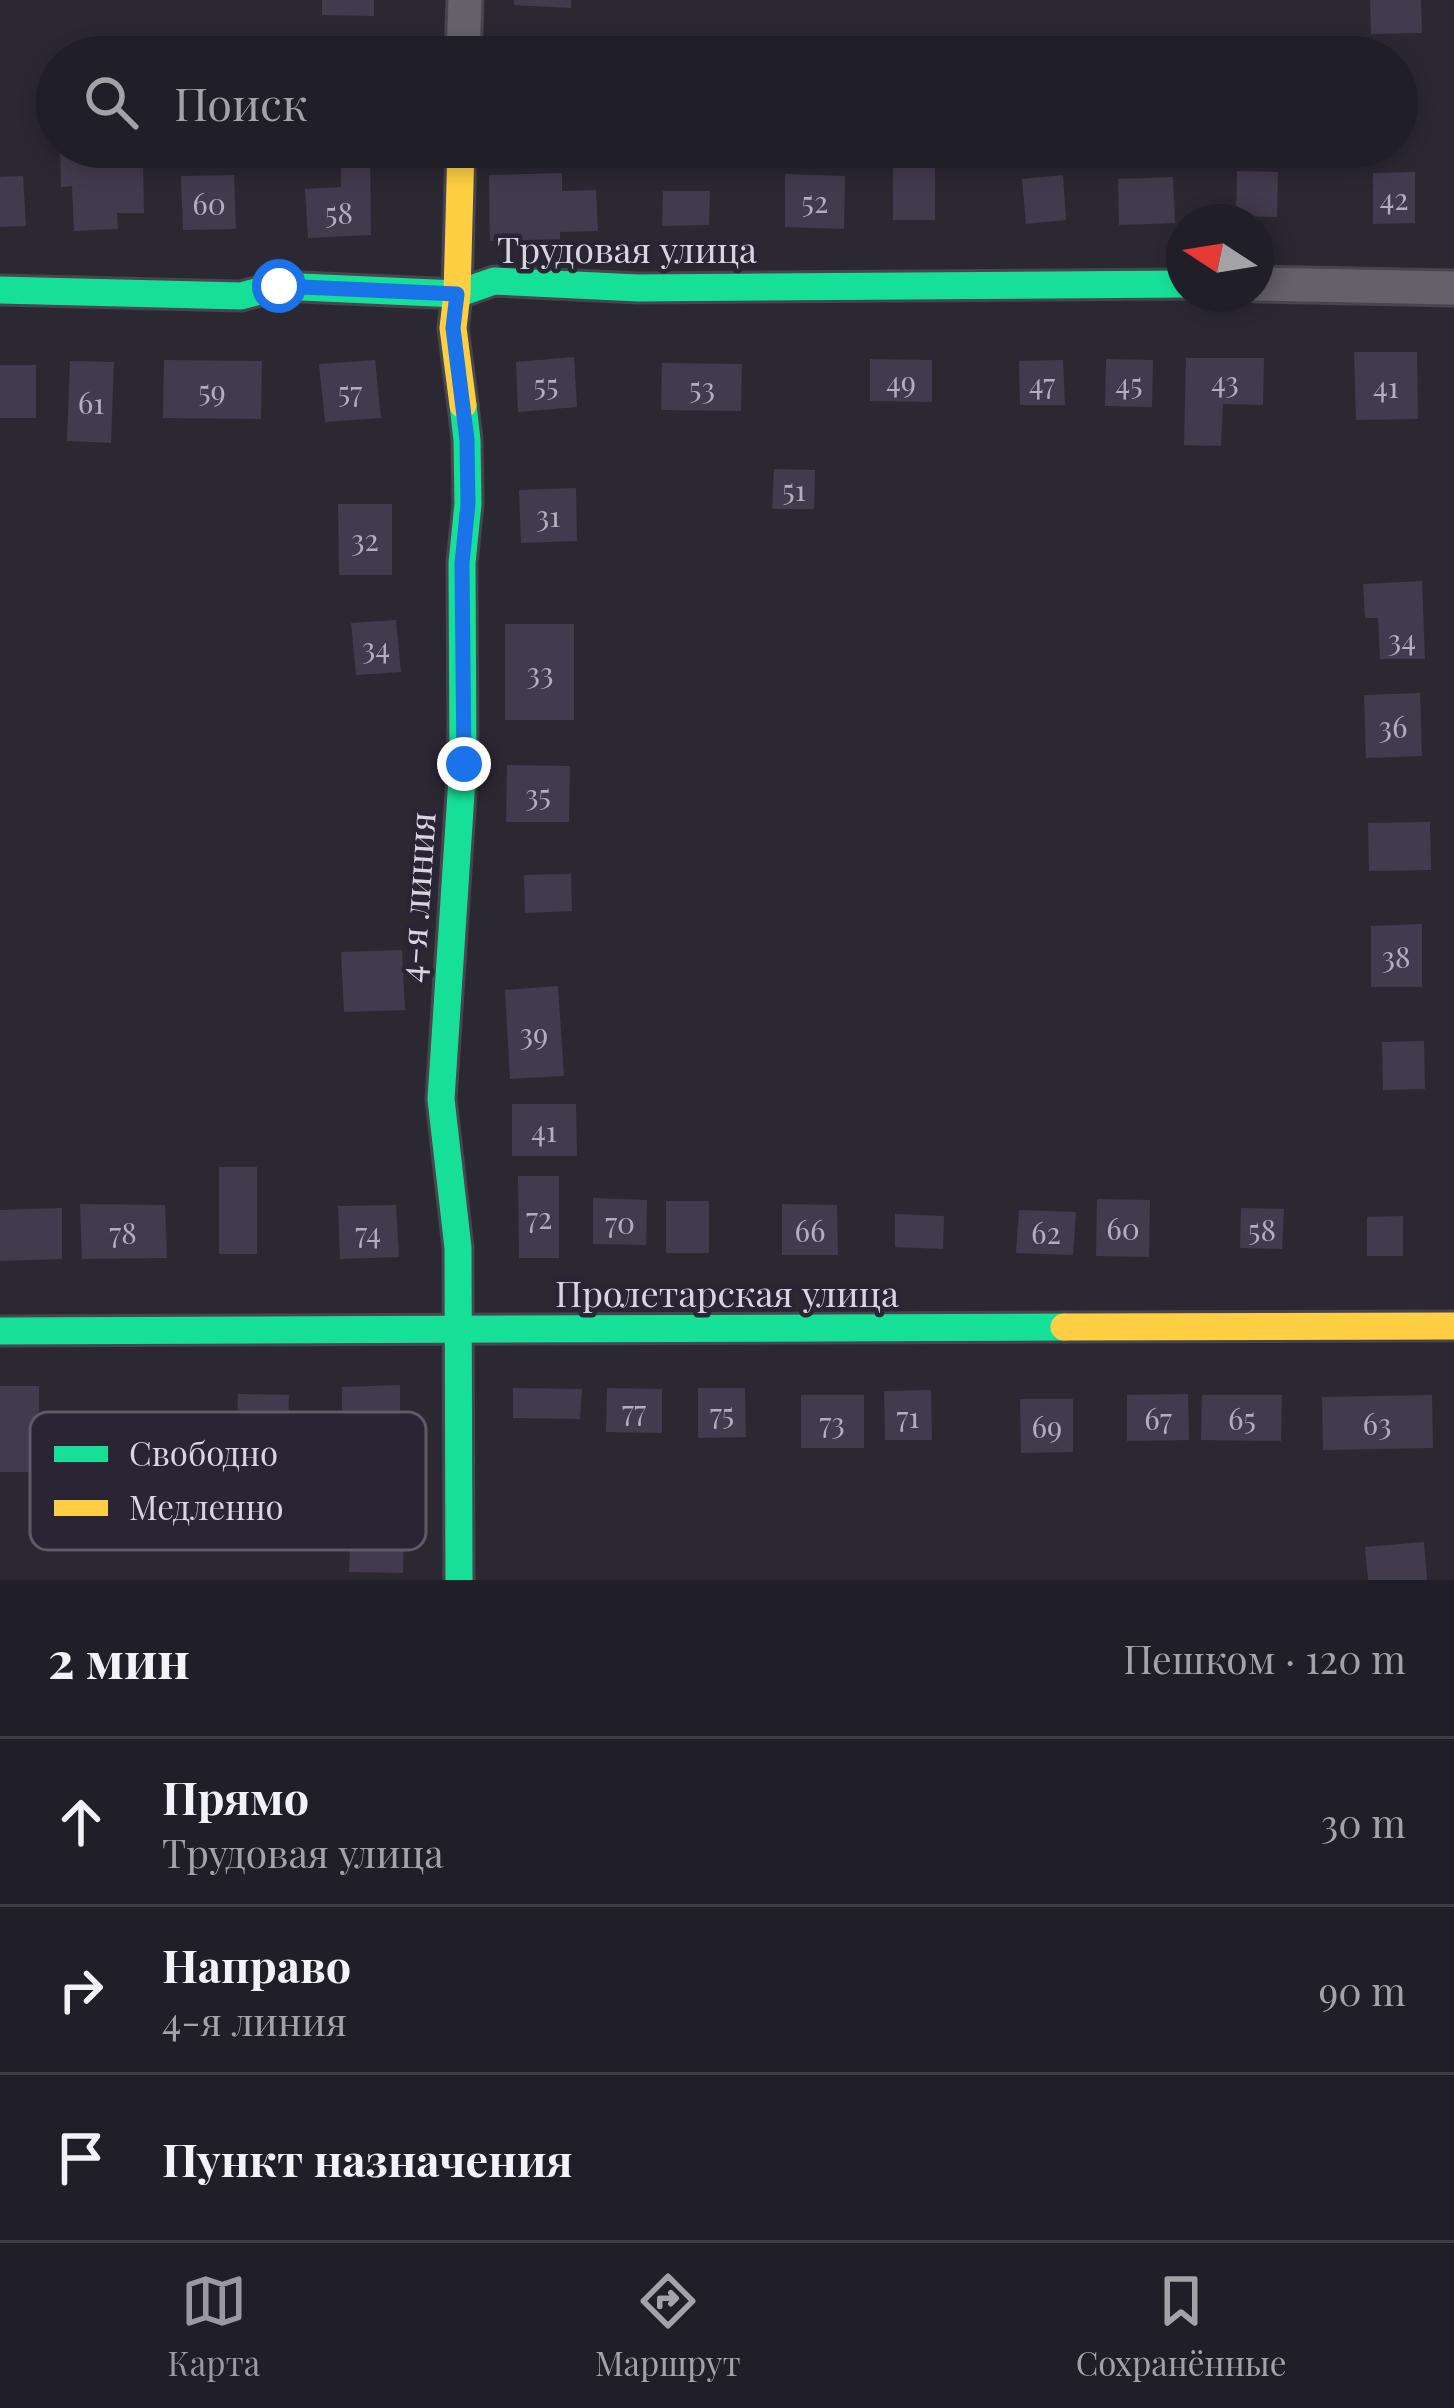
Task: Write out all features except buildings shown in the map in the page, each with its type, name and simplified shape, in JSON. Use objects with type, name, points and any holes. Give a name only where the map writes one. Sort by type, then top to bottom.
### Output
[{"type":"street","points":[[464,36],[465,0]]},
{"type":"street","name":"4-я линия","points":[[459,1580],[458,1247],[440,1099],[464,764],[462,563],[467,440],[453,328],[460,168]]},
{"type":"street","name":"Трудовая улица","points":[[0,290],[241,296],[279,286],[457,294],[494,280],[638,289],[1166,284]]},
{"type":"street","points":[[1274,284],[1454,288]]},
{"type":"street","name":"Пролетарская улица","points":[[0,1331],[1454,1326]]},
{"type":"traffic: fast","points":[[0,290],[241,296],[279,286],[457,294],[494,281],[638,288],[1166,284]]},
{"type":"traffic: fast","points":[[459,1580],[458,1248],[441,1099],[463,763],[462,563],[468,504],[463,405]]},
{"type":"traffic: fast","points":[[0,1331],[1064,1327]]},
{"type":"traffic: slow","points":[[460,168],[453,328],[463,405]]},
{"type":"traffic: slow","points":[[1064,1327],[1454,1326]]},
{"type":"route","points":[[279,286],[457,294],[453,328],[467,440],[468,504],[462,563],[464,764]]}]
